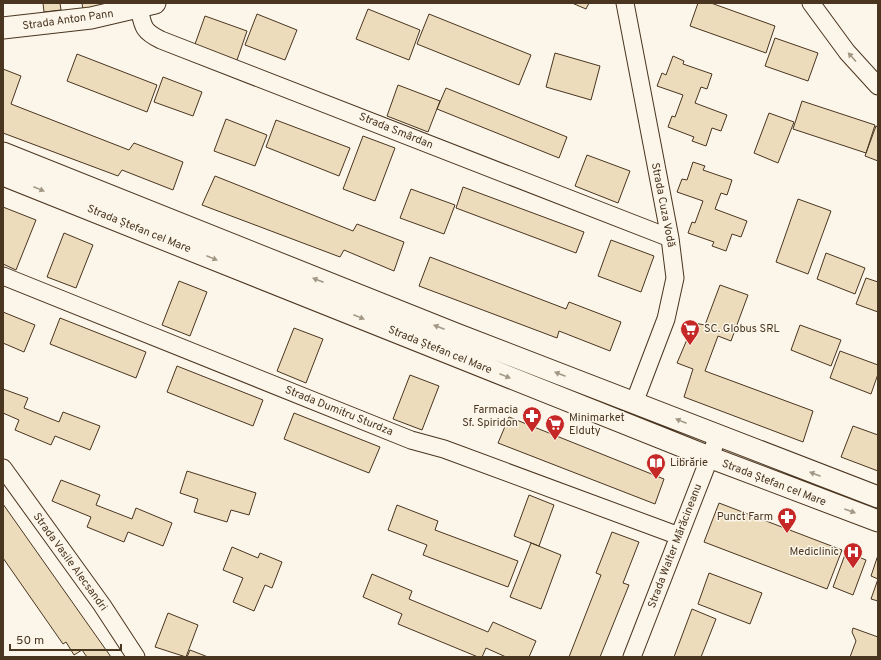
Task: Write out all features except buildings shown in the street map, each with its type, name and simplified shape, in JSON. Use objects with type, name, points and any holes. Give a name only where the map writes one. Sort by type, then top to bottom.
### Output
[{"type":"main road","name":"Strada Anton Pann","points":[[3,28],[92,18],[147,6]]},
{"type":"main road","name":"Strada Ștefan cel Mare","points":[[3,153],[261,257],[878,497]]},
{"type":"main road","name":"Strada Ștefan cel Mare","points":[[3,175],[710,458],[878,521]]},
{"type":"street","name":"Strada Cuza Vodă","points":[[625,3],[670,238],[675,278],[671,300],[634,403]]},
{"type":"street","points":[[811,3],[847,52],[878,86]]},
{"type":"street","name":"Strada Smârdan","points":[[147,6],[142,27],[149,34],[161,40],[670,238]]},
{"type":"street","name":"Strada Dumitru Sturdza","points":[[3,276],[411,440],[444,449],[678,536]]},
{"type":"street","name":"Strada Walter Mărăcineanu","points":[[632,657],[718,436]]},
{"type":"street","name":"Strada Vasile Alecsandri","points":[[3,468],[102,605],[136,657]]},
{"type":"place","name":"SC. Globus SRL","points":[[690,346]]},
{"type":"place","name":"Farmacia Sf. Spiridon","points":[[532,433]]},
{"type":"place","name":"Minimarket Elduty","points":[[555,441]]},
{"type":"place","name":"Librărie","points":[[656,480]]},
{"type":"place","name":"Punct Farm","points":[[787,534]]},
{"type":"place","name":"Mediclinic","points":[[853,569]]}]
